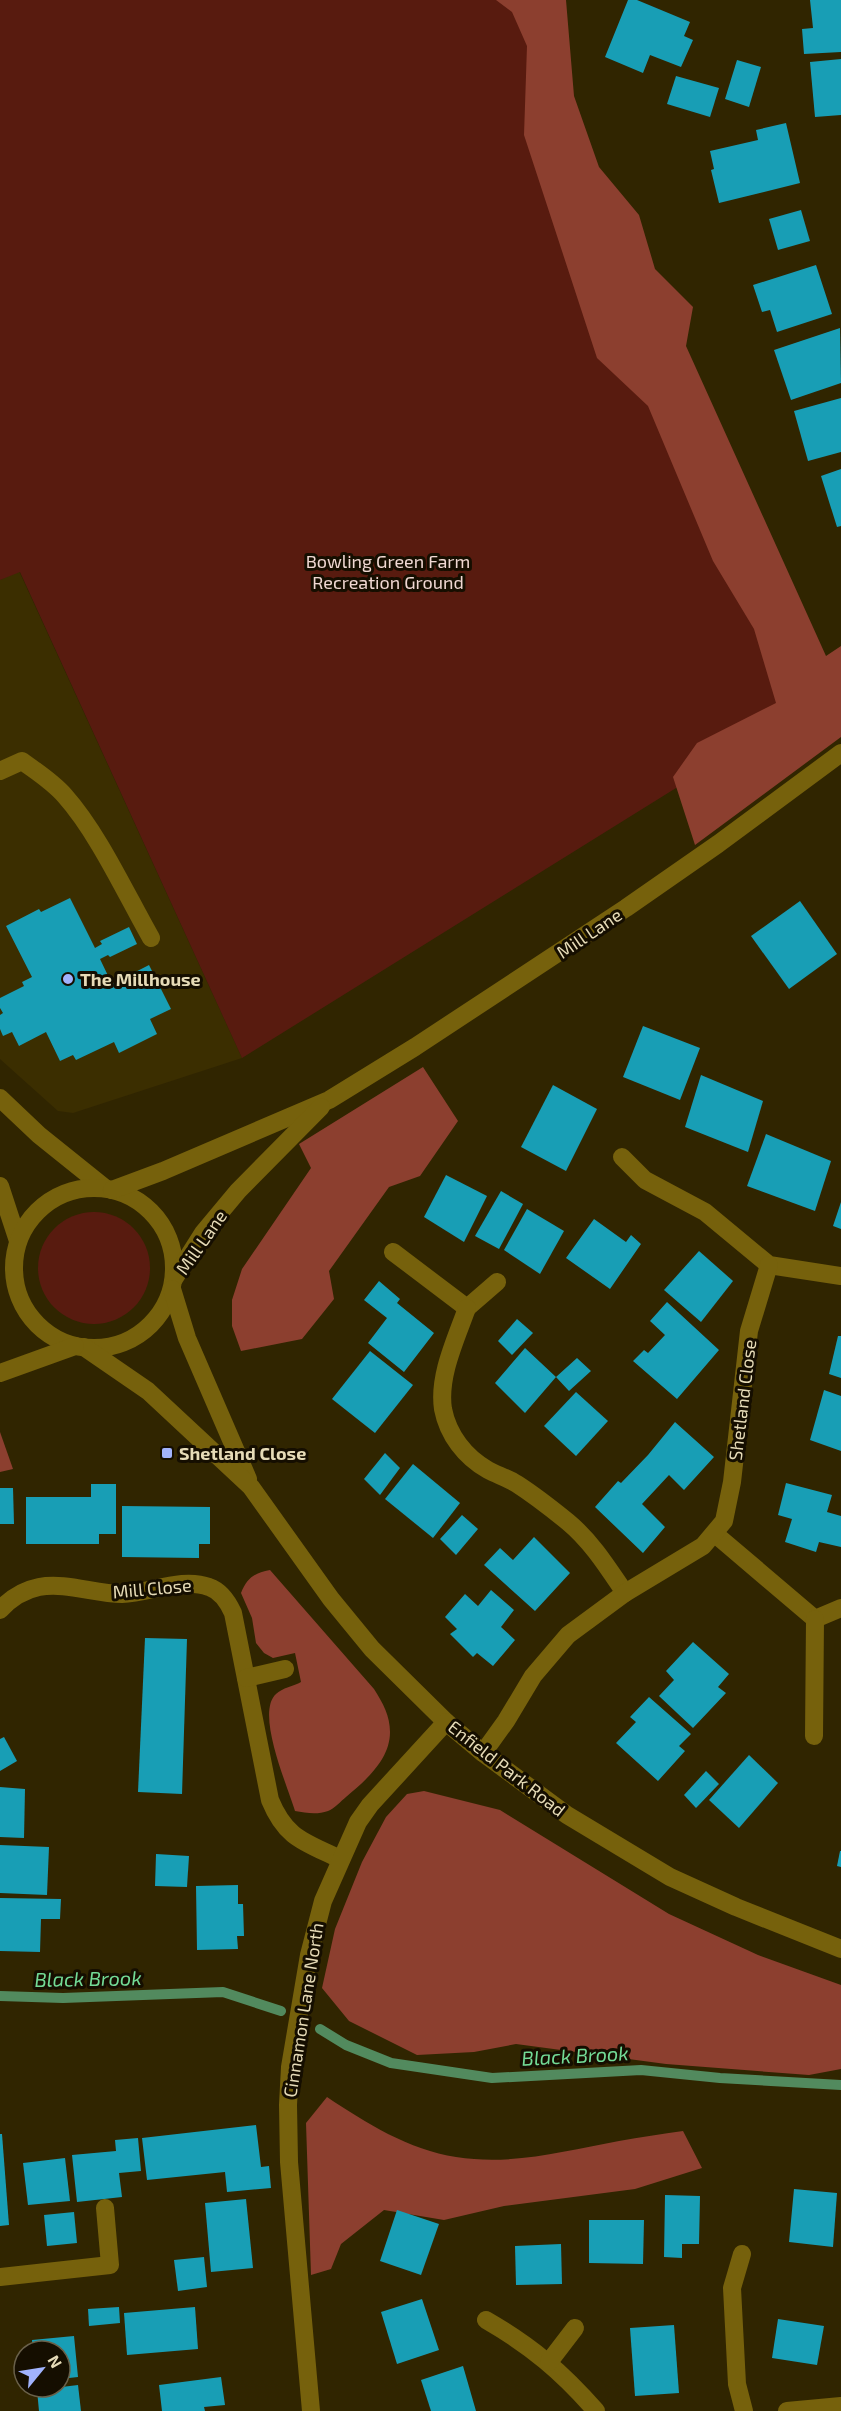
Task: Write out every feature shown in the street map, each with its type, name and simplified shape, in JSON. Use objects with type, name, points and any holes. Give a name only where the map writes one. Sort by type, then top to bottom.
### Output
[{"type":"street","name":"Mill Lane","points":[[109,1189],[163,1171],[328,1100],[415,1047],[626,908],[718,844],[841,753]]},
{"type":"street","points":[[0,771],[22,761],[64,794],[77,809],[94,837],[151,938]]},
{"type":"street","points":[[0,1098],[39,1134],[109,1189],[135,1199],[153,1214],[167,1233],[174,1257],[172,1285],[162,1310],[148,1328],[129,1340],[106,1347],[80,1346],[53,1336],[35,1321],[22,1301],[15,1277],[17,1247],[0,1185]]},
{"type":"street","name":"Mill Lane","points":[[172,1285],[203,1233],[238,1191],[328,1100]]},
{"type":"street","points":[[622,1157],[645,1180],[705,1212],[769,1265],[841,1276]]},
{"type":"street","points":[[0,1272],[17,1247],[29,1222],[43,1206],[62,1194],[83,1188],[109,1189]]},
{"type":"street","points":[[393,1252],[467,1308]]},
{"type":"street","name":"Shetland Close","points":[[483,1752],[506,1721],[532,1676],[554,1649],[587,1620],[625,1593],[703,1546],[724,1521],[729,1504],[749,1332],[769,1265]]},
{"type":"street","points":[[497,1282],[467,1308],[450,1355],[443,1384],[443,1408],[450,1433],[465,1452],[486,1468],[516,1483],[570,1523],[600,1555],[625,1593]]},
{"type":"street","name":"Enfield Park Road","points":[[172,1285],[187,1338],[251,1487]]},
{"type":"street","points":[[0,1373],[80,1346]]},
{"type":"street","name":"Enfield Park Road","points":[[80,1346],[148,1391],[251,1487],[331,1599],[372,1649],[446,1722],[483,1752],[567,1815],[670,1878],[735,1907],[841,1949]]},
{"type":"street","points":[[715,1534],[815,1619]]},
{"type":"street","name":"Mill Close","points":[[0,1610],[15,1597],[40,1587],[58,1586],[121,1594],[188,1584],[209,1586],[224,1597],[233,1613],[270,1800],[279,1821],[292,1835],[340,1859]]},
{"type":"street","points":[[815,1619],[841,1608]]},
{"type":"street","points":[[814,1736],[815,1619]]},
{"type":"street","points":[[246,1678],[285,1669]]},
{"type":"street","name":"Cinnamon Lane North","points":[[311,2411],[289,2162],[288,2105],[290,2067],[309,1955],[323,1901],[358,1822],[446,1722]]},
{"type":"street","points":[[0,2277],[110,2265],[105,2208]]},
{"type":"street","points":[[742,2254],[732,2288],[737,2384],[744,2411]]},
{"type":"street","points":[[486,2320],[523,2341],[549,2362],[596,2411]]},
{"type":"street","points":[[549,2362],[575,2328]]},
{"type":"street","points":[[787,2411],[841,2406]]},
{"type":"shaded area","points":[[496,0],[566,0],[574,96],[599,167],[639,215],[655,269],[693,307],[686,346],[826,656],[841,646],[841,737],[695,845],[673,777],[697,743],[776,703],[754,629],[713,561],[648,406],[597,358],[524,135],[527,46],[512,12]]},
{"type":"shaded area","points":[[19,571],[242,1058],[73,1113],[58,1111],[0,1059],[0,580]]},
{"type":"shaded area","points":[[423,1067],[458,1121],[420,1176],[389,1187],[329,1271],[334,1299],[302,1339],[241,1351],[232,1326],[232,1300],[242,1269],[311,1168],[299,1144]]},
{"type":"shaded area","points":[[0,1432],[13,1469],[0,1472]]},
{"type":"shaded area","points":[[270,1570],[374,1689],[389,1720],[389,1742],[381,1761],[361,1784],[335,1807],[324,1812],[295,1811],[275,1751],[269,1717],[270,1703],[281,1690],[301,1682],[295,1653],[273,1658],[264,1653],[256,1643],[252,1618],[241,1593],[252,1577]]},
{"type":"shaded area","points":[[424,1791],[500,1810],[669,1914],[758,1955],[841,1985],[841,2069],[809,2075],[666,2064],[516,2044],[474,2052],[417,2055],[349,2021],[322,1988],[335,1929],[362,1862],[386,1817],[407,1794]]},
{"type":"shaded area","points":[[327,2097],[373,2126],[405,2142],[456,2157],[518,2159],[683,2131],[702,2168],[635,2189],[504,2206],[444,2220],[384,2210],[341,2244],[331,2269],[311,2275],[306,2123]]},
{"type":"green space","name":"Bowling Green Farm Recreation Ground","points":[[0,0],[520,0],[803,709],[242,1058],[20,572],[0,580]]},
{"type":"green space","points":[[94,1212],[115,1217],[133,1229],[145,1247],[150,1268],[145,1289],[133,1307],[115,1319],[94,1324],[73,1319],[55,1307],[43,1289],[38,1268],[43,1247],[55,1229],[73,1217]]},
{"type":"building","points":[[628,0],[637,0],[690,22],[684,36],[693,40],[681,67],[650,55],[643,73],[605,57]]},
{"type":"building","points":[[810,0],[841,0],[841,52],[804,54],[802,29],[813,28]]},
{"type":"building","points":[[841,59],[841,115],[815,117],[810,62]]},
{"type":"building","points":[[737,60],[761,67],[749,107],[725,99]]},
{"type":"building","points":[[676,76],[719,88],[710,117],[667,104]]},
{"type":"building","points":[[786,123],[800,183],[719,203],[711,170],[714,169],[710,151],[758,140],[756,130]]},
{"type":"building","points":[[801,210],[810,241],[778,250],[769,219]]},
{"type":"building","points":[[816,265],[832,314],[777,332],[770,310],[762,312],[753,285]]},
{"type":"building","points":[[840,328],[841,383],[791,400],[774,350]]},
{"type":"building","points":[[841,398],[841,452],[808,461],[794,411]]},
{"type":"building","points":[[841,469],[841,526],[837,527],[821,476]]},
{"type":"building","name":"The Millhouse","points":[[70,898],[95,948],[102,944],[100,941],[129,927],[137,944],[110,957],[108,955],[100,959],[112,984],[149,965],[171,1009],[150,1019],[157,1034],[119,1053],[114,1042],[76,1060],[73,1055],[60,1061],[46,1032],[19,1046],[12,1032],[3,1036],[0,1029],[0,1015],[3,1013],[0,1008],[0,998],[24,986],[22,982],[32,977],[6,926],[39,909],[41,912]]},
{"type":"building","points":[[800,901],[837,954],[789,989],[751,936]]},
{"type":"building","points":[[643,1026],[700,1048],[680,1100],[623,1077]]},
{"type":"building","points":[[701,1075],[763,1101],[748,1152],[685,1127]]},
{"type":"building","points":[[553,1085],[597,1109],[566,1171],[521,1147]]},
{"type":"building","points":[[766,1134],[831,1161],[815,1211],[747,1186]]},
{"type":"building","points":[[446,1175],[487,1196],[464,1242],[424,1217]]},
{"type":"building","points":[[501,1191],[523,1204],[499,1249],[475,1236]]},
{"type":"building","points":[[841,1202],[841,1229],[833,1226]]},
{"type":"building","points":[[527,1209],[564,1231],[540,1274],[504,1250]]},
{"type":"building","points":[[594,1219],[626,1242],[631,1235],[641,1244],[610,1289],[566,1258]]},
{"type":"building","points":[[699,1251],[733,1281],[701,1322],[664,1290]]},
{"type":"building","points":[[379,1281],[400,1299],[397,1303],[434,1333],[404,1372],[368,1343],[387,1318],[364,1300]]},
{"type":"building","points":[[667,1302],[719,1350],[677,1399],[633,1361],[644,1350],[648,1353],[665,1335],[650,1321]]},
{"type":"building","points":[[517,1319],[533,1333],[512,1355],[498,1341]]},
{"type":"building","points":[[838,1336],[841,1336],[841,1378],[829,1374]]},
{"type":"building","points":[[525,1348],[556,1377],[525,1413],[495,1383]]},
{"type":"building","points":[[370,1351],[413,1385],[375,1433],[332,1399]]},
{"type":"building","points":[[577,1358],[591,1371],[569,1391],[556,1377]]},
{"type":"building","points":[[824,1390],[841,1396],[841,1451],[810,1440]]},
{"type":"building","points":[[576,1392],[608,1421],[576,1456],[544,1426]]},
{"type":"building","points":[[675,1422],[714,1457],[684,1490],[669,1475],[642,1504],[665,1527],[643,1553],[595,1507],[618,1481],[621,1483],[648,1455]]},
{"type":"building","points":[[385,1453],[400,1468],[380,1495],[364,1479]]},
{"type":"building","points":[[413,1464],[460,1503],[433,1538],[385,1499]]},
{"type":"building","points":[[786,1483],[832,1495],[827,1512],[841,1516],[841,1547],[819,1542],[816,1552],[785,1542],[792,1519],[778,1515]]},
{"type":"building","points":[[91,1484],[116,1484],[116,1534],[99,1534],[99,1544],[26,1544],[26,1497],[91,1497]]},
{"type":"building","points":[[0,1488],[13,1488],[14,1524],[0,1524]]},
{"type":"building","points":[[122,1506],[210,1507],[210,1544],[199,1544],[199,1558],[122,1557]]},
{"type":"building","points":[[462,1515],[478,1529],[456,1555],[440,1539]]},
{"type":"building","points":[[534,1537],[570,1573],[535,1611],[484,1565],[500,1548],[513,1560]]},
{"type":"building","points":[[491,1590],[514,1610],[501,1627],[515,1640],[493,1666],[477,1653],[473,1657],[450,1634],[457,1629],[445,1617],[465,1594],[478,1606]]},
{"type":"building","points":[[145,1638],[187,1639],[182,1794],[138,1792]]},
{"type":"building","points":[[693,1642],[729,1674],[718,1687],[726,1693],[693,1728],[659,1696],[674,1680],[666,1671]]},
{"type":"building","points":[[649,1697],[691,1734],[679,1746],[685,1751],[658,1781],[616,1743],[636,1722],[630,1717]]},
{"type":"building","points":[[4,1737],[17,1761],[0,1771],[0,1739]]},
{"type":"building","points":[[749,1755],[778,1783],[739,1828],[709,1800]]},
{"type":"building","points":[[706,1771],[719,1784],[696,1808],[684,1795]]},
{"type":"building","points":[[0,1787],[25,1789],[24,1838],[0,1837]]},
{"type":"building","points":[[0,1845],[49,1847],[47,1895],[0,1893]]},
{"type":"building","points":[[841,1851],[841,1867],[837,1866]]},
{"type":"building","points":[[156,1854],[189,1856],[187,1887],[155,1886]]},
{"type":"building","points":[[238,1885],[238,1904],[243,1904],[244,1936],[237,1936],[238,1949],[197,1950],[196,1886]]},
{"type":"building","points":[[0,1898],[61,1899],[60,1919],[41,1919],[40,1952],[0,1951]]},
{"type":"building","points":[[256,2125],[261,2167],[269,2166],[271,2188],[227,2192],[225,2172],[147,2180],[142,2138]]},
{"type":"building","points":[[0,2134],[2,2134],[9,2225],[0,2226]]},
{"type":"building","points":[[138,2138],[141,2171],[119,2173],[122,2197],[77,2202],[72,2155],[116,2151],[115,2140]]},
{"type":"building","points":[[65,2158],[70,2201],[28,2205],[23,2163]]},
{"type":"building","points":[[794,2189],[837,2193],[833,2247],[789,2242]]},
{"type":"building","points":[[665,2195],[700,2196],[699,2244],[682,2244],[682,2258],[664,2257]]},
{"type":"building","points":[[246,2199],[253,2268],[211,2272],[205,2203]]},
{"type":"building","points":[[397,2210],[439,2224],[421,2275],[380,2261]]},
{"type":"building","points":[[74,2212],[77,2243],[47,2246],[44,2215]]},
{"type":"building","points":[[589,2220],[644,2220],[643,2264],[589,2263]]},
{"type":"building","points":[[561,2244],[562,2284],[516,2285],[515,2246]]},
{"type":"building","points":[[204,2257],[207,2287],[178,2291],[174,2260]]},
{"type":"building","points":[[422,2299],[439,2350],[397,2364],[381,2312]]},
{"type":"building","points":[[119,2307],[120,2323],[89,2326],[88,2309]]},
{"type":"building","points":[[195,2307],[198,2349],[127,2355],[124,2313]]},
{"type":"building","points":[[778,2319],[824,2326],[817,2365],[772,2358]]},
{"type":"building","points":[[674,2325],[679,2393],[635,2396],[630,2328]]},
{"type":"building","points":[[74,2336],[78,2377],[72,2378],[72,2339],[42,2339]]},
{"type":"building","points":[[463,2366],[476,2411],[431,2411],[421,2380]]},
{"type":"building","points":[[221,2377],[225,2405],[204,2407],[205,2411],[162,2411],[159,2385]]},
{"type":"building","points":[[78,2385],[81,2411],[39,2411],[38,2399],[72,2399],[72,2386]]},
{"type":"waterway","name":"Black Brook","points":[[0,1996],[63,1998],[223,1992],[281,2011]]},
{"type":"waterway","name":"Black Brook","points":[[320,2029],[346,2045],[391,2063],[492,2078],[641,2070],[720,2078],[841,2085]]},
{"type":"place","name":"The Millhouse","points":[[68,979]]},
{"type":"place","name":"Shetland Close","points":[[167,1453]]}]
